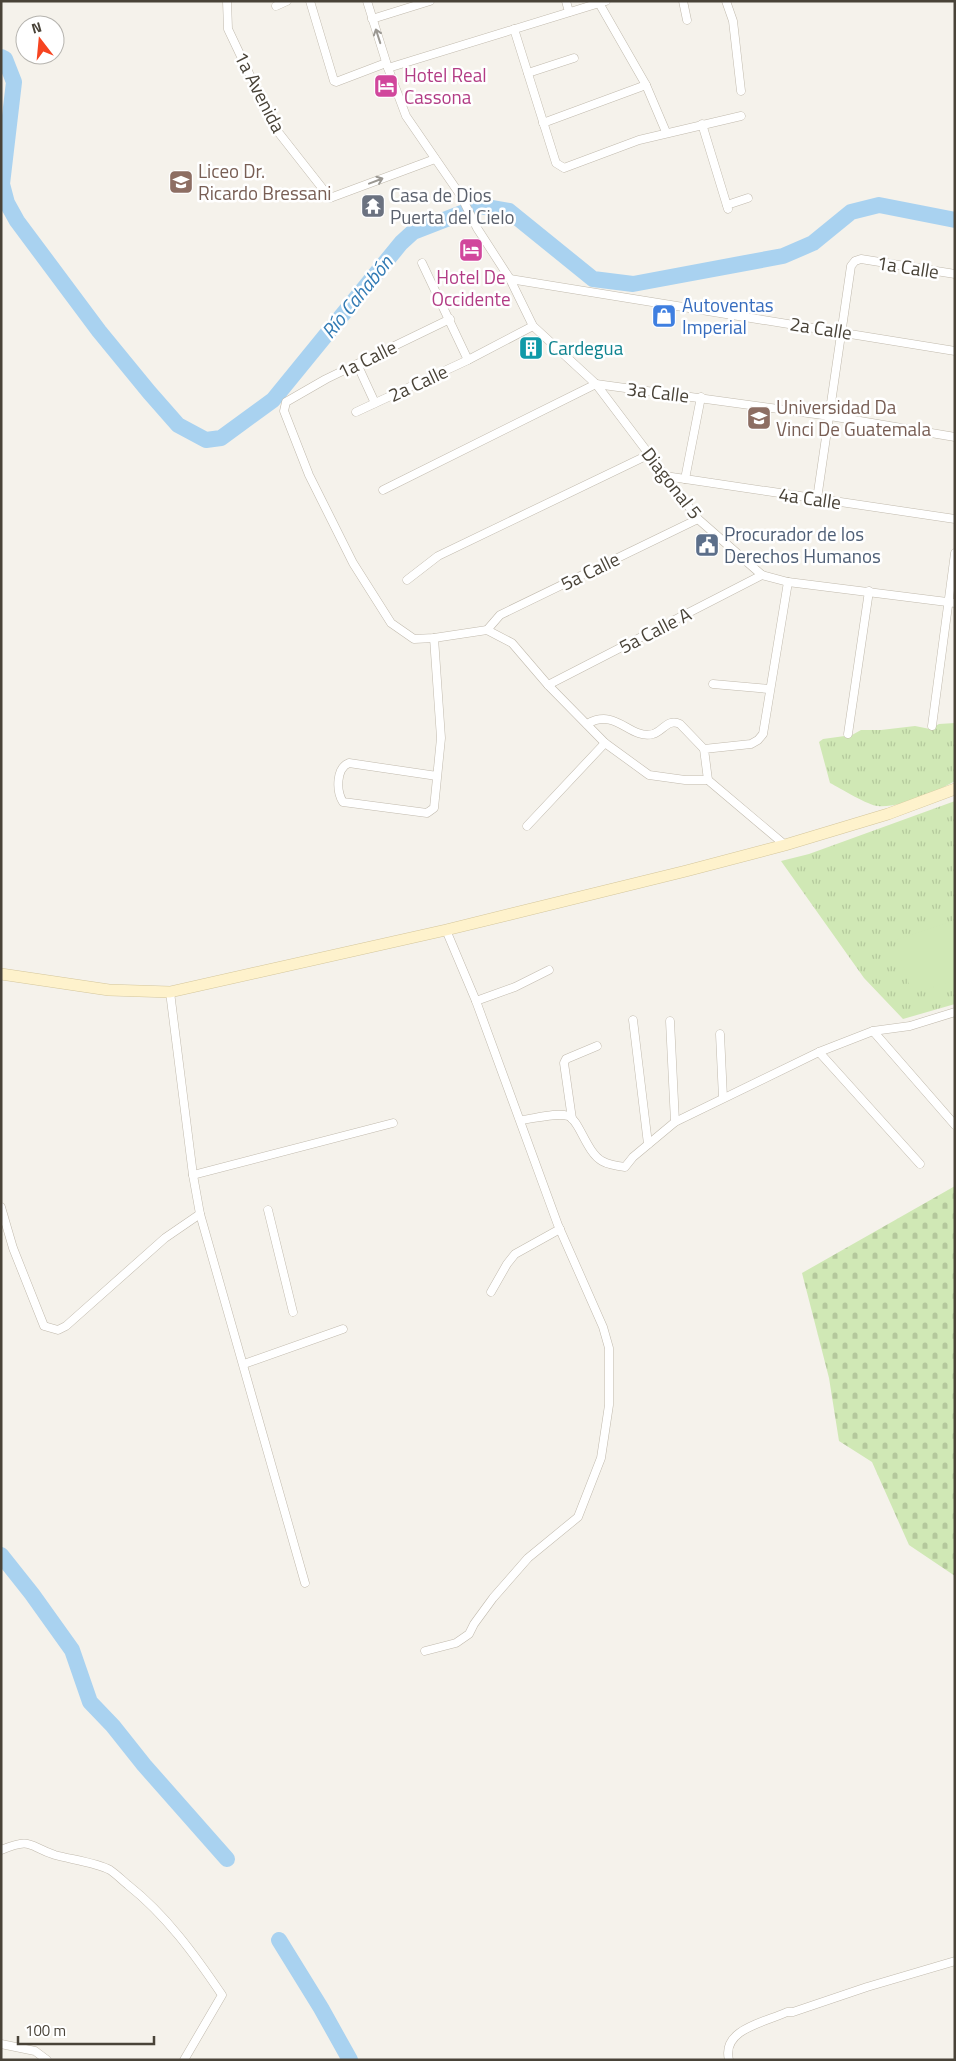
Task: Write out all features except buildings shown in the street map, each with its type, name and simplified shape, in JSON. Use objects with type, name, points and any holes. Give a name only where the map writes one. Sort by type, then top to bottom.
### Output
[{"type":"main road","points":[[1,974],[109,990],[170,992],[446,930],[785,845],[888,814],[955,789]]},
{"type":"street","name":"1a Avenida","points":[[227,1],[228,29],[275,128],[330,198],[435,159]]},
{"type":"street","points":[[276,6],[287,1]]},
{"type":"street","points":[[310,1],[334,81],[336,82],[387,65],[602,2],[646,84],[666,132]]},
{"type":"street","name":"Diagonal 5","points":[[366,1],[406,116],[461,196],[477,228],[510,279],[533,326],[596,384],[698,519],[762,575],[788,582],[951,602]]},
{"type":"street","points":[[372,19],[430,1]]},
{"type":"street","points":[[566,1],[570,12]]},
{"type":"street","points":[[683,1],[687,20]]},
{"type":"street","points":[[726,1],[733,21],[741,91]]},
{"type":"street","points":[[514,29],[556,162],[564,168],[666,132],[741,116]]},
{"type":"street","points":[[528,73],[574,58]]},
{"type":"street","points":[[543,123],[646,84]]},
{"type":"street","points":[[702,124],[728,207],[748,198]]},
{"type":"street","name":"1a Calle","points":[[843,332],[852,266],[855,261],[861,259],[955,274]]},
{"type":"street","points":[[422,263],[468,360]]},
{"type":"street","name":"2a Calle","points":[[510,279],[955,351]]},
{"type":"street","name":"1a Calle","points":[[434,638],[414,639],[391,623],[354,563],[309,475],[284,411],[286,402],[326,379],[450,319]]},
{"type":"street","name":"2a Calle","points":[[356,412],[468,360],[533,326]]},
{"type":"street","points":[[817,499],[843,332]]},
{"type":"street","points":[[358,364],[375,403]]},
{"type":"street","points":[[383,490],[596,384]]},
{"type":"street","name":"3a Calle","points":[[596,384],[830,416],[955,437]]},
{"type":"street","points":[[685,479],[701,397]]},
{"type":"street","points":[[407,580],[438,556],[648,455]]},
{"type":"street","name":"4a Calle","points":[[665,476],[955,519]]},
{"type":"street","name":"5a Calle","points":[[487,630],[500,615],[698,519]]},
{"type":"street","points":[[932,726],[951,602],[955,553]]},
{"type":"street","name":"5a Calle A","points":[[548,684],[762,575]]},
{"type":"street","points":[[704,749],[751,744],[763,734],[788,582]]},
{"type":"street","points":[[848,734],[869,591]]},
{"type":"street","points":[[437,776],[349,763],[343,765],[340,769],[340,797],[343,802],[428,813],[434,808],[441,738],[434,638],[487,630],[512,643],[605,744],[649,775],[685,780],[708,780],[785,845]]},
{"type":"street","points":[[713,684],[770,689]]},
{"type":"street","points":[[587,724],[601,718],[613,720],[641,734],[653,734],[671,722],[676,722],[704,749],[708,780]]},
{"type":"street","points":[[527,826],[605,744]]},
{"type":"street","points":[[425,1651],[456,1643],[469,1634],[493,1598],[528,1558],[578,1517],[601,1458],[609,1405],[608,1348],[603,1327],[560,1229],[476,1001],[446,930]]},
{"type":"street","points":[[476,1001],[516,987],[549,970]]},
{"type":"street","points":[[170,992],[192,1175],[200,1214],[305,1583]]},
{"type":"street","points":[[597,1046],[566,1059],[564,1062],[572,1118],[590,1152],[603,1162],[624,1168],[648,1144],[675,1122],[819,1052],[873,1031],[910,1026],[955,1012]]},
{"type":"street","points":[[633,1020],[648,1144]]},
{"type":"street","points":[[670,1020],[675,1122]]},
{"type":"street","points":[[873,1031],[955,1126]]},
{"type":"street","points":[[720,1034],[723,1098]]},
{"type":"street","points":[[819,1052],[920,1164]]},
{"type":"street","points":[[521,1120],[561,1115],[572,1118]]},
{"type":"street","points":[[192,1175],[393,1123]]},
{"type":"street","points":[[1,1207],[13,1248],[44,1326],[58,1330],[66,1326],[165,1238],[200,1214]]},
{"type":"street","points":[[268,1210],[293,1312]]},
{"type":"street","points":[[491,1292],[506,1264],[514,1254],[560,1229]]},
{"type":"street","points":[[244,1364],[343,1330]]},
{"type":"street","points":[[1,1850],[24,1842],[30,1843],[44,1851],[109,1869],[143,1897],[174,1930],[200,1962],[222,1995],[184,2060]]},
{"type":"street","points":[[729,2060],[727,2053],[732,2039],[743,2030],[787,2012],[793,2012],[867,1987],[955,1962]]},
{"type":"street","points":[[1,2044],[35,2050],[47,2060]]},
{"type":"green space","points":[[955,723],[955,781],[938,790],[907,802],[878,806],[861,800],[830,783],[819,742],[823,739],[852,735],[861,730],[915,726],[930,729],[939,724]]},
{"type":"green space","points":[[955,801],[955,1004],[903,1019],[864,978],[781,861],[809,854]]},
{"type":"green space","points":[[955,920],[955,980],[912,994],[895,940]]},
{"type":"green space","points":[[955,1186],[955,1576],[909,1545],[872,1462],[839,1441],[829,1378],[802,1273]]},
{"type":"waterway","name":"Río Cahabón","points":[[1,57],[5,59],[14,82],[2,184],[7,203],[17,221],[99,331],[149,392],[178,425],[206,440],[221,438],[273,400],[401,243],[413,232],[480,206],[509,211],[593,279],[633,284],[783,256],[813,243],[851,212],[879,205],[955,220]]},
{"type":"waterway","points":[[1,1555],[72,1650],[90,1702],[113,1726],[144,1765],[227,1859]]},
{"type":"waterway","points":[[279,1940],[321,2008],[350,2060]]},
{"type":"place","name":"Hotel Real Cassona","points":[[386,86]]},
{"type":"place","name":"Liceo Dr. Ricardo Bressani","points":[[181,182]]},
{"type":"place","name":"Casa de Dios Puerta del Cielo","points":[[373,206]]},
{"type":"place","name":"Hotel De Occidente","points":[[471,250]]},
{"type":"place","name":"Autoventas Imperial","points":[[664,316]]},
{"type":"place","name":"Cardegua","points":[[531,348]]},
{"type":"place","name":"Universidad Da Vinci De Guatemala","points":[[759,418]]},
{"type":"place","name":"Procurador de los Derechos Humanos","points":[[707,545]]}]
